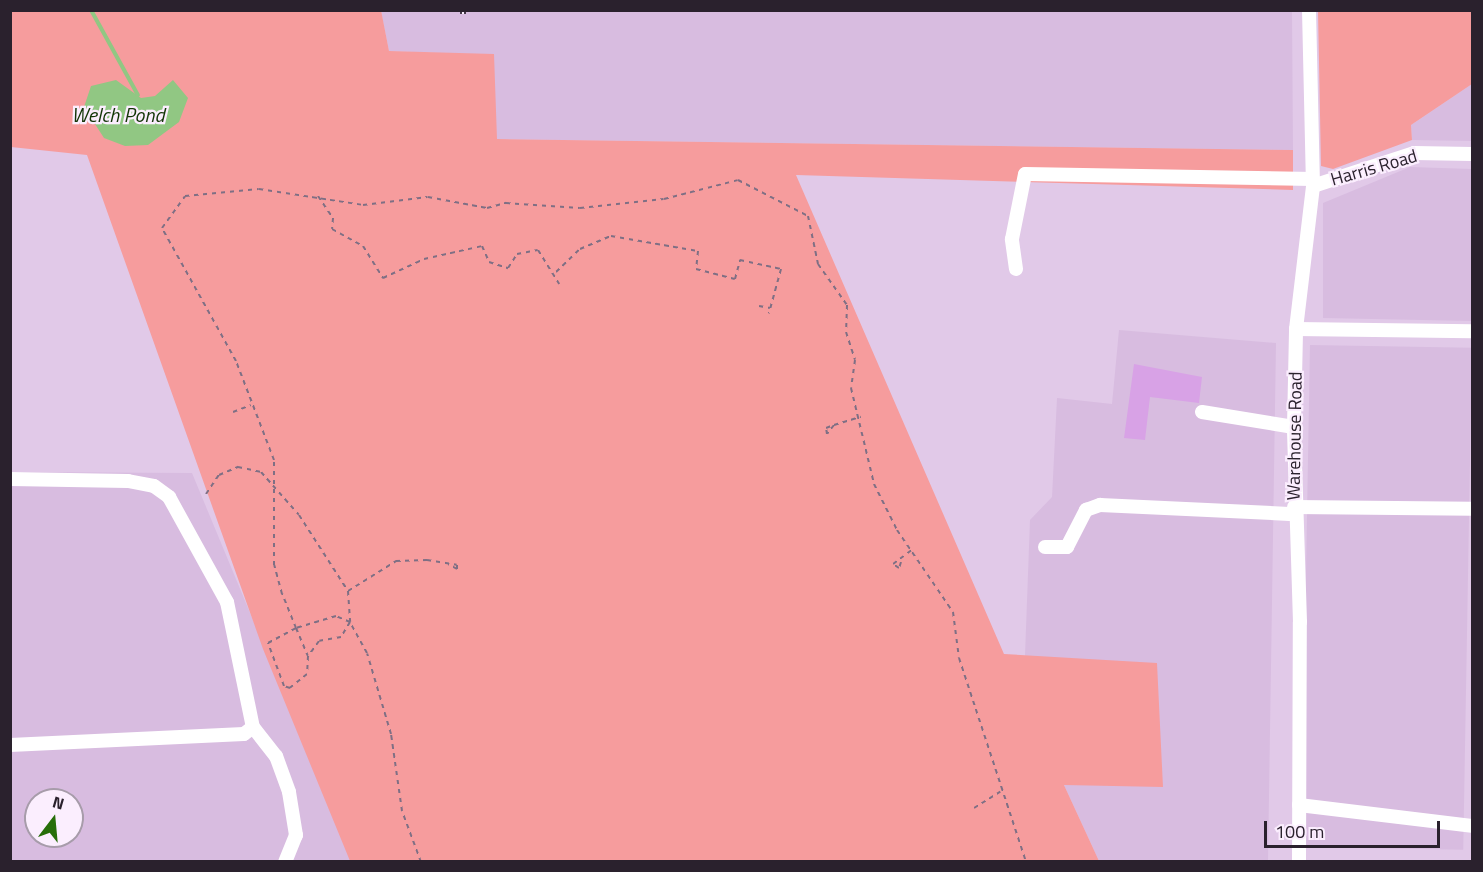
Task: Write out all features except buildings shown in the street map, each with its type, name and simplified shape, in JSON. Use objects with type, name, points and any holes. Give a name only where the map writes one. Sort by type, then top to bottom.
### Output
[{"type":"street","name":"Warehouse Road","points":[[1299,861],[1300,622],[1294,510],[1294,427],[1296,329],[1313,183],[1309,10]]},
{"type":"street","name":"Harris Road","points":[[1016,269],[1012,239],[1025,174],[1313,183],[1414,153],[1473,154]]},
{"type":"street","points":[[1296,329],[1473,331]]},
{"type":"street","points":[[1202,412],[1294,427]]},
{"type":"street","points":[[10,479],[128,481],[154,486],[169,497],[227,602],[253,727],[276,756],[289,792],[296,835],[285,861]]},
{"type":"street","points":[[1045,547],[1067,547],[1086,510],[1100,505],[1294,510],[1473,509]]},
{"type":"street","points":[[10,745],[244,734],[253,727]]},
{"type":"street","points":[[1299,805],[1473,826]]},
{"type":"path","points":[[350,622],[336,616],[296,628],[268,643],[284,686],[290,688],[307,674],[308,656],[296,628],[274,565],[277,492],[274,460],[236,361],[162,228],[185,196],[259,189],[318,196],[363,206],[428,197],[487,208],[506,203],[579,208],[664,199],[738,180],[808,216],[818,264],[847,305],[846,332],[855,360],[851,388],[861,417],[874,484],[953,612],[959,658],[1000,792],[1026,861]]},
{"type":"path","points":[[318,196],[333,218],[332,229],[363,246],[383,278],[424,260],[482,246],[489,262],[508,268],[517,254],[538,250],[556,272],[559,284]]},
{"type":"path","points":[[556,272],[580,249],[611,236],[699,251],[696,269],[739,282]]},
{"type":"path","points":[[735,279],[740,260],[783,270],[769,313]]},
{"type":"path","points":[[759,306],[770,308]]},
{"type":"path","points":[[233,412],[251,405]]},
{"type":"path","points":[[834,425],[861,417]]},
{"type":"path","points":[[206,494],[219,476],[251,466],[299,514],[348,591],[350,622],[367,653],[391,734],[402,811],[421,861]]},
{"type":"path","points":[[901,562],[913,549]]},
{"type":"path","points":[[348,591],[396,561],[448,564]]},
{"type":"path","points":[[308,656],[319,641],[341,637],[350,622]]},
{"type":"path","points":[[974,808],[1000,792]]},
{"type":"shaded area","points":[[381,10],[389,51],[494,54],[497,139],[1293,150],[1293,190],[796,175],[1004,654],[1157,663],[1163,787],[1064,785],[1099,861],[350,861],[263,649],[87,155],[11,147],[11,11]]},
{"type":"shaded area","points":[[381,11],[1292,11],[1293,150],[496,139],[493,55],[389,51]]},
{"type":"shaded area","points":[[1318,11],[1472,11],[1472,84],[1411,125],[1412,140],[1333,169],[1321,166]]},
{"type":"shaded area","points":[[1472,84],[1472,141],[1412,140],[1411,125]]},
{"type":"shaded area","points":[[1410,167],[1472,169],[1472,321],[1323,318],[1323,203]]},
{"type":"shaded area","points":[[1119,330],[1276,343],[1268,861],[1099,861],[1064,785],[1025,655],[1030,520],[1052,497],[1057,398],[1112,404]]},
{"type":"shaded area","points":[[1310,345],[1472,348],[1463,850],[1301,847]]},
{"type":"shaded area","points":[[11,472],[192,473],[353,861],[11,862]]},
{"type":"water","name":"Welch Pond","points":[[116,80],[141,98],[155,96],[173,80],[188,98],[179,122],[148,145],[125,146],[104,138],[84,107],[91,86]]},
{"type":"waterway","points":[[91,10],[138,95]]}]
